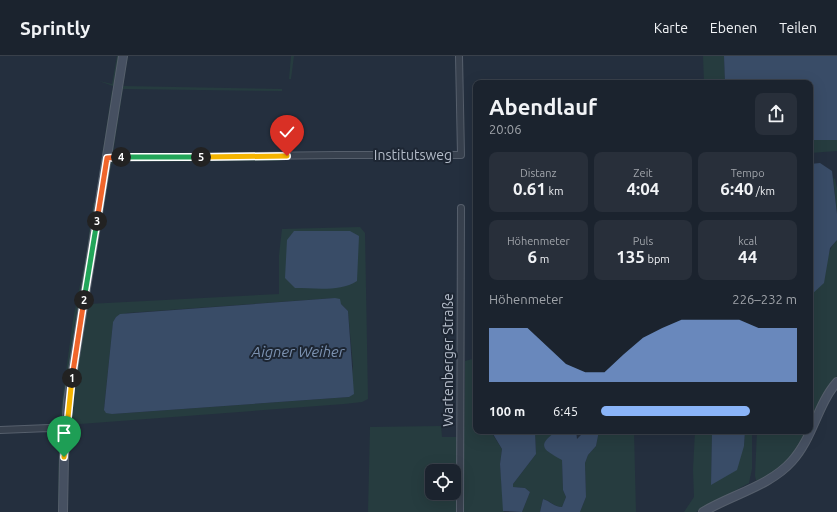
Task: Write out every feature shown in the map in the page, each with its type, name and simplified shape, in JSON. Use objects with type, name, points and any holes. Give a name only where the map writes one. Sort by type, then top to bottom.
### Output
[{"type":"main road","points":[[63,512],[65,430],[69,394],[123,56]]},
{"type":"main road","points":[[813,425],[823,402],[837,382]]},
{"type":"main road","points":[[703,512],[770,478],[792,461],[809,434]]},
{"type":"street","name":"Institutsweg","points":[[107,158],[460,155],[460,56]]},
{"type":"street","name":"Wartenberger Straße","points":[[460,512],[461,208]]},
{"type":"street","points":[[0,430],[43,428],[65,430]]},
{"type":"green space","points":[[117,56],[120,56],[115,85],[113,86],[99,81],[112,84]]},
{"type":"green space","points":[[125,56],[128,56],[123,86],[282,89],[282,91],[123,89],[113,153],[111,150]]},
{"type":"green space","points":[[291,56],[294,56],[291,79],[289,79]]},
{"type":"green space","points":[[703,56],[724,56],[725,80],[704,80]]},
{"type":"green space","points":[[112,90],[114,93],[105,149],[103,149]]},
{"type":"green space","points":[[813,140],[837,140],[837,151],[813,153]]},
{"type":"green space","points":[[103,152],[105,153],[63,426],[0,429],[0,427],[59,423],[73,320],[87,249],[93,203],[95,203]]},
{"type":"green space","points":[[272,159],[283,161],[113,162],[111,166],[88,304],[279,294],[279,255],[282,229],[360,227],[365,233],[368,399],[362,402],[344,404],[80,424],[70,422],[70,404],[111,161]],"holes":[[[350,231],[290,236],[294,232]],[[335,298],[348,311],[353,366],[349,397],[112,414],[104,409],[113,323],[116,317],[127,313]]]},
{"type":"green space","points":[[833,178],[835,179],[837,188],[837,214]]},
{"type":"green space","points":[[837,240],[837,376],[823,394],[813,416],[813,292],[822,277],[832,246]]},
{"type":"green space","points":[[473,359],[473,434],[493,434],[502,449],[500,464],[504,512],[463,512],[465,361]]},
{"type":"green space","points":[[441,426],[442,437],[458,437],[458,464],[425,464],[425,500],[457,500],[457,512],[368,512],[370,427]]},
{"type":"green space","points":[[32,429],[43,430],[0,433],[0,431]]},
{"type":"green space","points":[[45,430],[61,432],[62,435],[60,512],[58,505],[59,434]]},
{"type":"green space","points":[[535,434],[553,434],[546,440],[545,447],[551,453],[562,459],[563,490],[566,497],[562,507],[543,499],[540,512],[522,512],[530,492],[525,488],[513,487],[513,484],[536,454]]},
{"type":"green space","points":[[598,434],[634,434],[636,512],[580,512],[586,497],[585,463],[588,455],[596,446]]},
{"type":"green space","points":[[695,434],[712,434],[711,485],[744,446],[745,434],[752,434],[752,469],[749,483],[696,512],[684,512],[694,497],[693,470]]},
{"type":"green space","points":[[757,434],[804,434],[798,447],[781,466],[758,480],[756,480]]},
{"type":"water","points":[[724,56],[837,56],[837,140],[813,140],[813,80],[725,80]]},
{"type":"water","points":[[820,163],[832,171],[837,214],[837,240],[830,248],[824,283],[813,293],[813,164]]},
{"type":"water","points":[[294,231],[350,231],[359,236],[357,281],[343,287],[335,288],[295,288],[285,278],[287,240]]},
{"type":"water","name":"Aigner Weiher","points":[[335,298],[340,299],[341,304],[348,311],[354,394],[349,397],[112,414],[106,413],[104,410],[113,322],[120,314]]},
{"type":"water","points":[[493,434],[535,434],[536,454],[513,484],[513,487],[525,488],[530,492],[522,512],[503,511],[500,464],[502,449]]},
{"type":"water","points":[[553,434],[576,434],[577,439],[582,434],[598,434],[596,446],[588,455],[585,463],[586,497],[580,512],[540,512],[543,499],[562,507],[566,497],[563,490],[562,460],[544,447],[546,440]]},
{"type":"water","points":[[712,434],[745,434],[744,446],[737,470],[711,485]]},
{"type":"route","points":[[64,457],[68,401],[107,158],[287,156]]}]
